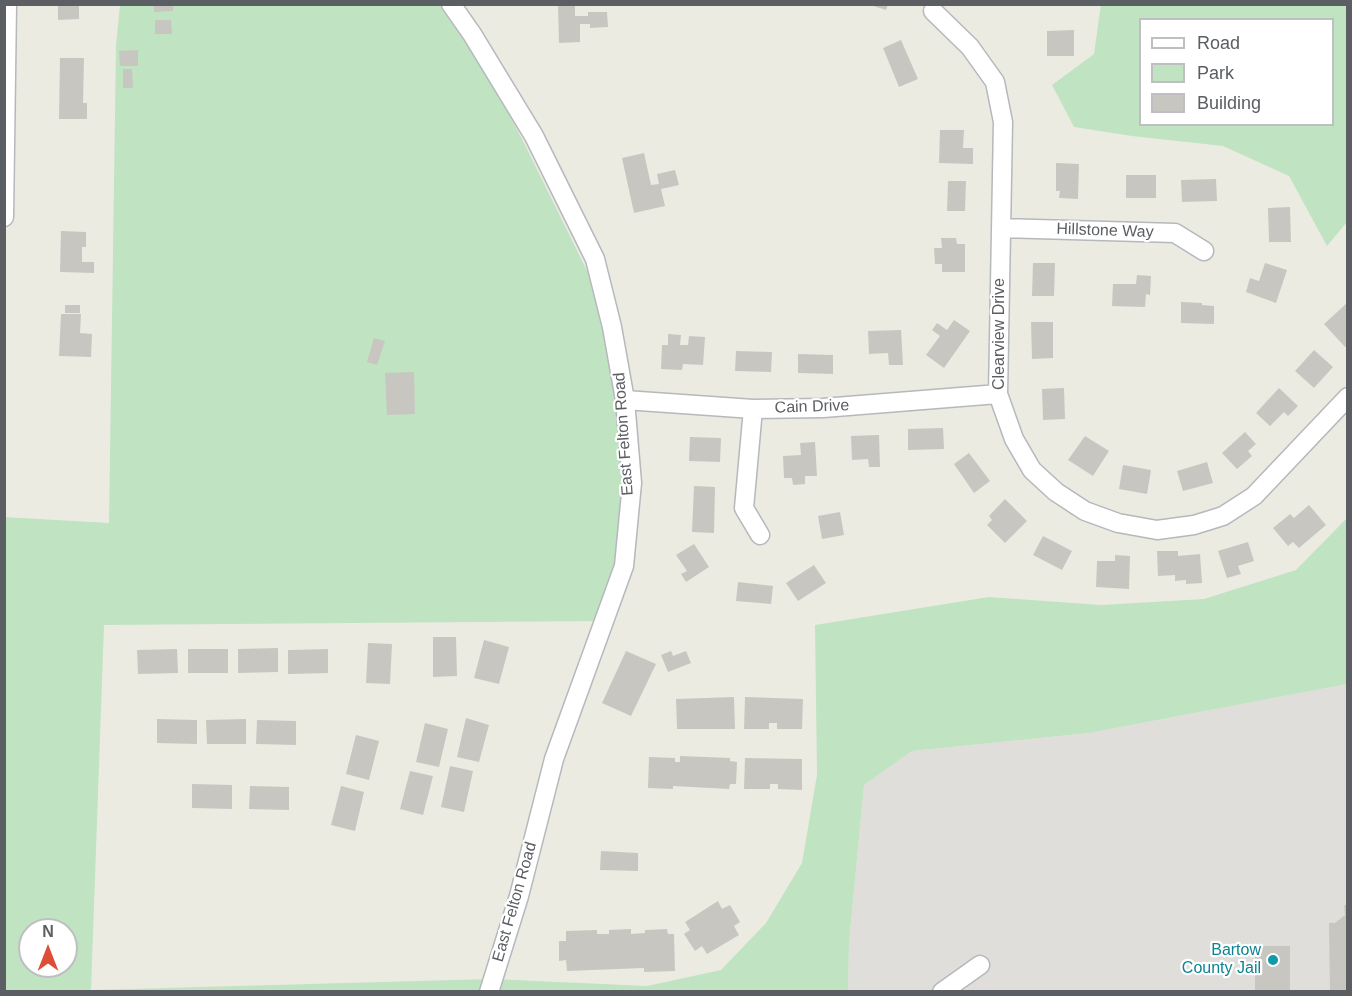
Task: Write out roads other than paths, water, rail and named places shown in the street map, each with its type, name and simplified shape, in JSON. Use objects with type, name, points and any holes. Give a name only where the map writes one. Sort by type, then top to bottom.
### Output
[{"type":"street","points":[[4,217],[7,4]]},
{"type":"street","name":"East Felton Road","points":[[451,4],[472,34],[534,136],[596,259],[612,327],[625,400],[632,483],[624,566],[554,759],[519,896],[489,992]]},
{"type":"street","name":"Clearview Drive","points":[[933,11],[970,47],[995,82],[1002,122],[998,393],[1014,439],[1032,470],[1056,492],[1085,511],[1118,524],[1157,530],[1194,525],[1224,516],[1254,496],[1347,397]]},
{"type":"street","name":"Hillstone Way","points":[[1001,228],[1176,233],[1204,251]]},
{"type":"street","name":"Cain Drive","points":[[625,400],[753,409],[824,408],[998,393]]},
{"type":"street","points":[[753,409],[744,508],[760,535]]},
{"type":"street","points":[[942,992],[981,965]]},
{"type":"place","name":"Bartow County Jail","points":[[1273,960]]}]
